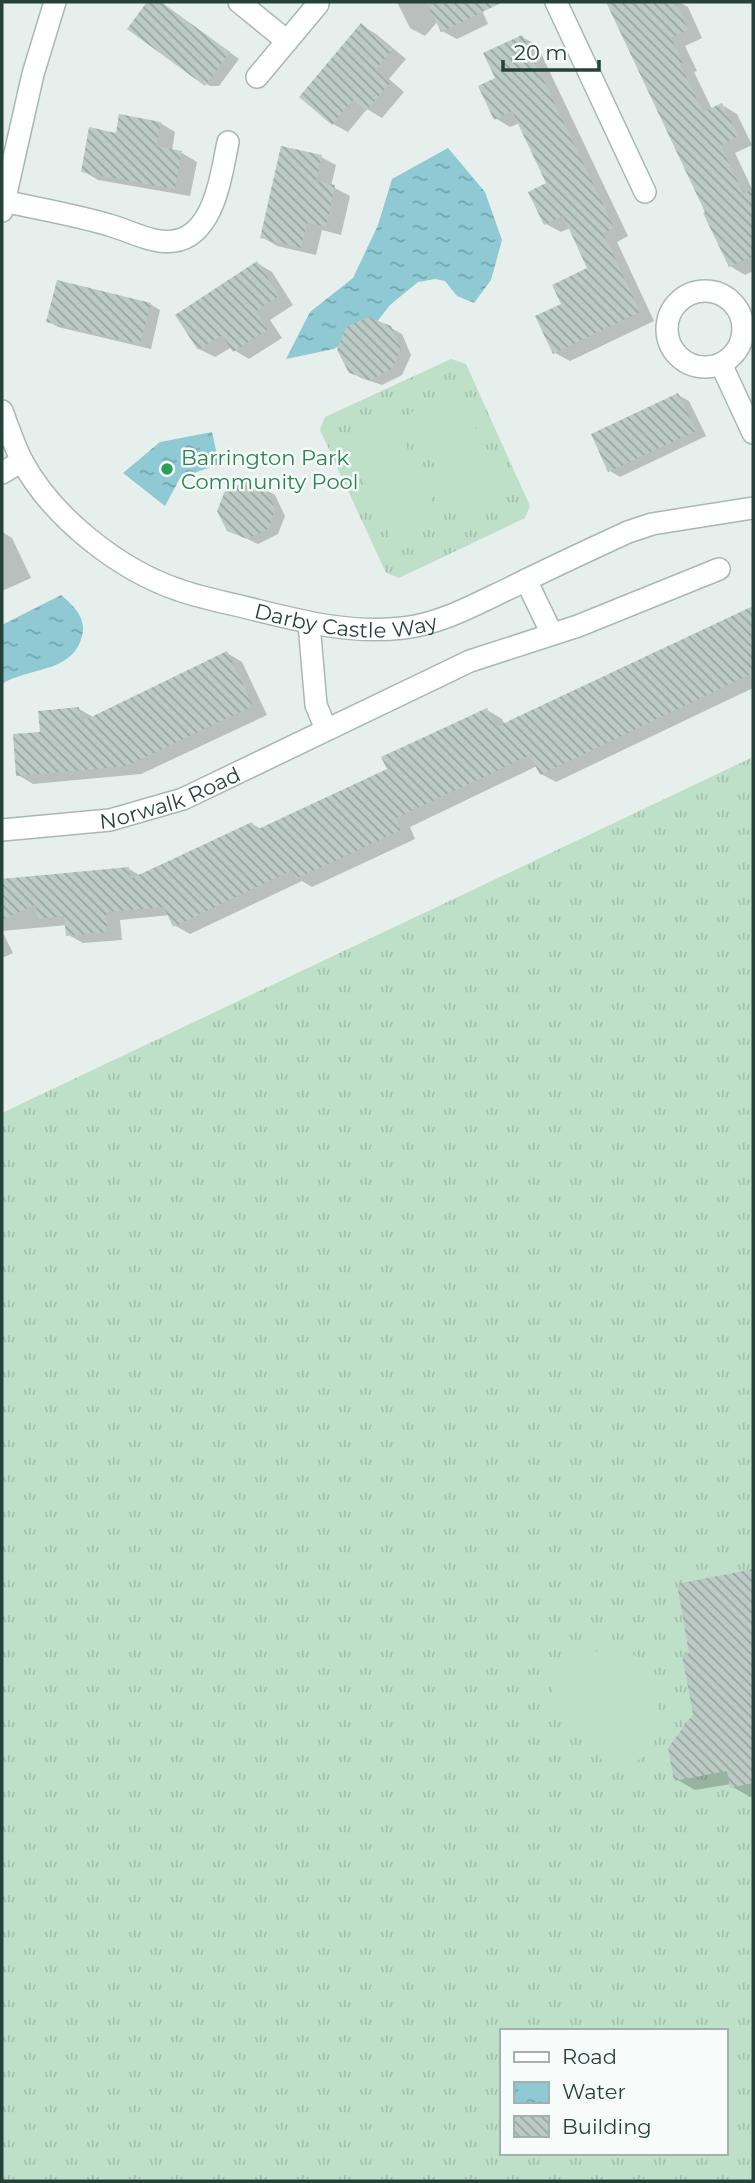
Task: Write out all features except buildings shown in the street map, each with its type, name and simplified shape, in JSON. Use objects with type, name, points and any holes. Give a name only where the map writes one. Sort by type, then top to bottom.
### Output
[{"type":"street","points":[[54,2],[33,74],[3,206],[110,225],[155,241],[171,242],[194,230],[209,214],[216,196],[228,142]]},
{"type":"street","points":[[239,2],[287,41]]},
{"type":"street","points":[[556,2],[645,192]]},
{"type":"street","points":[[257,77],[318,5]]},
{"type":"street","points":[[720,364],[753,433]]},
{"type":"street","name":"Darby Castle Way","points":[[2,411],[22,461],[47,496],[77,528],[108,554],[143,576],[179,590],[309,624],[348,629],[404,628],[437,620],[628,532],[652,524],[753,508]]},
{"type":"street","points":[[2,473],[22,461]]},
{"type":"street","name":"Norwalk Road","points":[[2,830],[110,820],[183,799],[470,662],[578,626],[719,569]]},
{"type":"street","points":[[526,580],[552,634]]},
{"type":"street","points":[[309,624],[316,705],[326,729]]},
{"type":"green space","points":[[451,359],[466,364],[530,506],[525,518],[399,578],[386,573],[320,430],[325,417]]},
{"type":"green space","points":[[458,390],[506,493],[459,515],[410,413]]},
{"type":"green space","points":[[394,420],[442,522],[394,545],[346,442]]},
{"type":"green space","points":[[753,757],[753,2181],[2,2181],[2,1113]]},
{"type":"green space","points":[[575,1651],[608,1651],[634,1655],[645,1667],[663,1726],[642,1757],[623,1767],[607,1764],[595,1752],[561,1706],[551,1686],[554,1668],[565,1654]]},
{"type":"water","points":[[448,148],[485,192],[502,240],[491,280],[474,303],[457,296],[445,281],[435,279],[418,282],[390,305],[376,323],[334,349],[286,359],[310,312],[353,278],[378,225],[392,179]]},
{"type":"water","name":"Barrington Park Community Pool","points":[[212,432],[219,464],[180,478],[165,506],[123,473],[160,442]]},
{"type":"water","points":[[61,595],[74,608],[83,623],[77,648],[70,657],[60,663],[2,684],[2,625]]},
{"type":"place","name":"Barrington Park Community Pool","points":[[167,469]]}]
